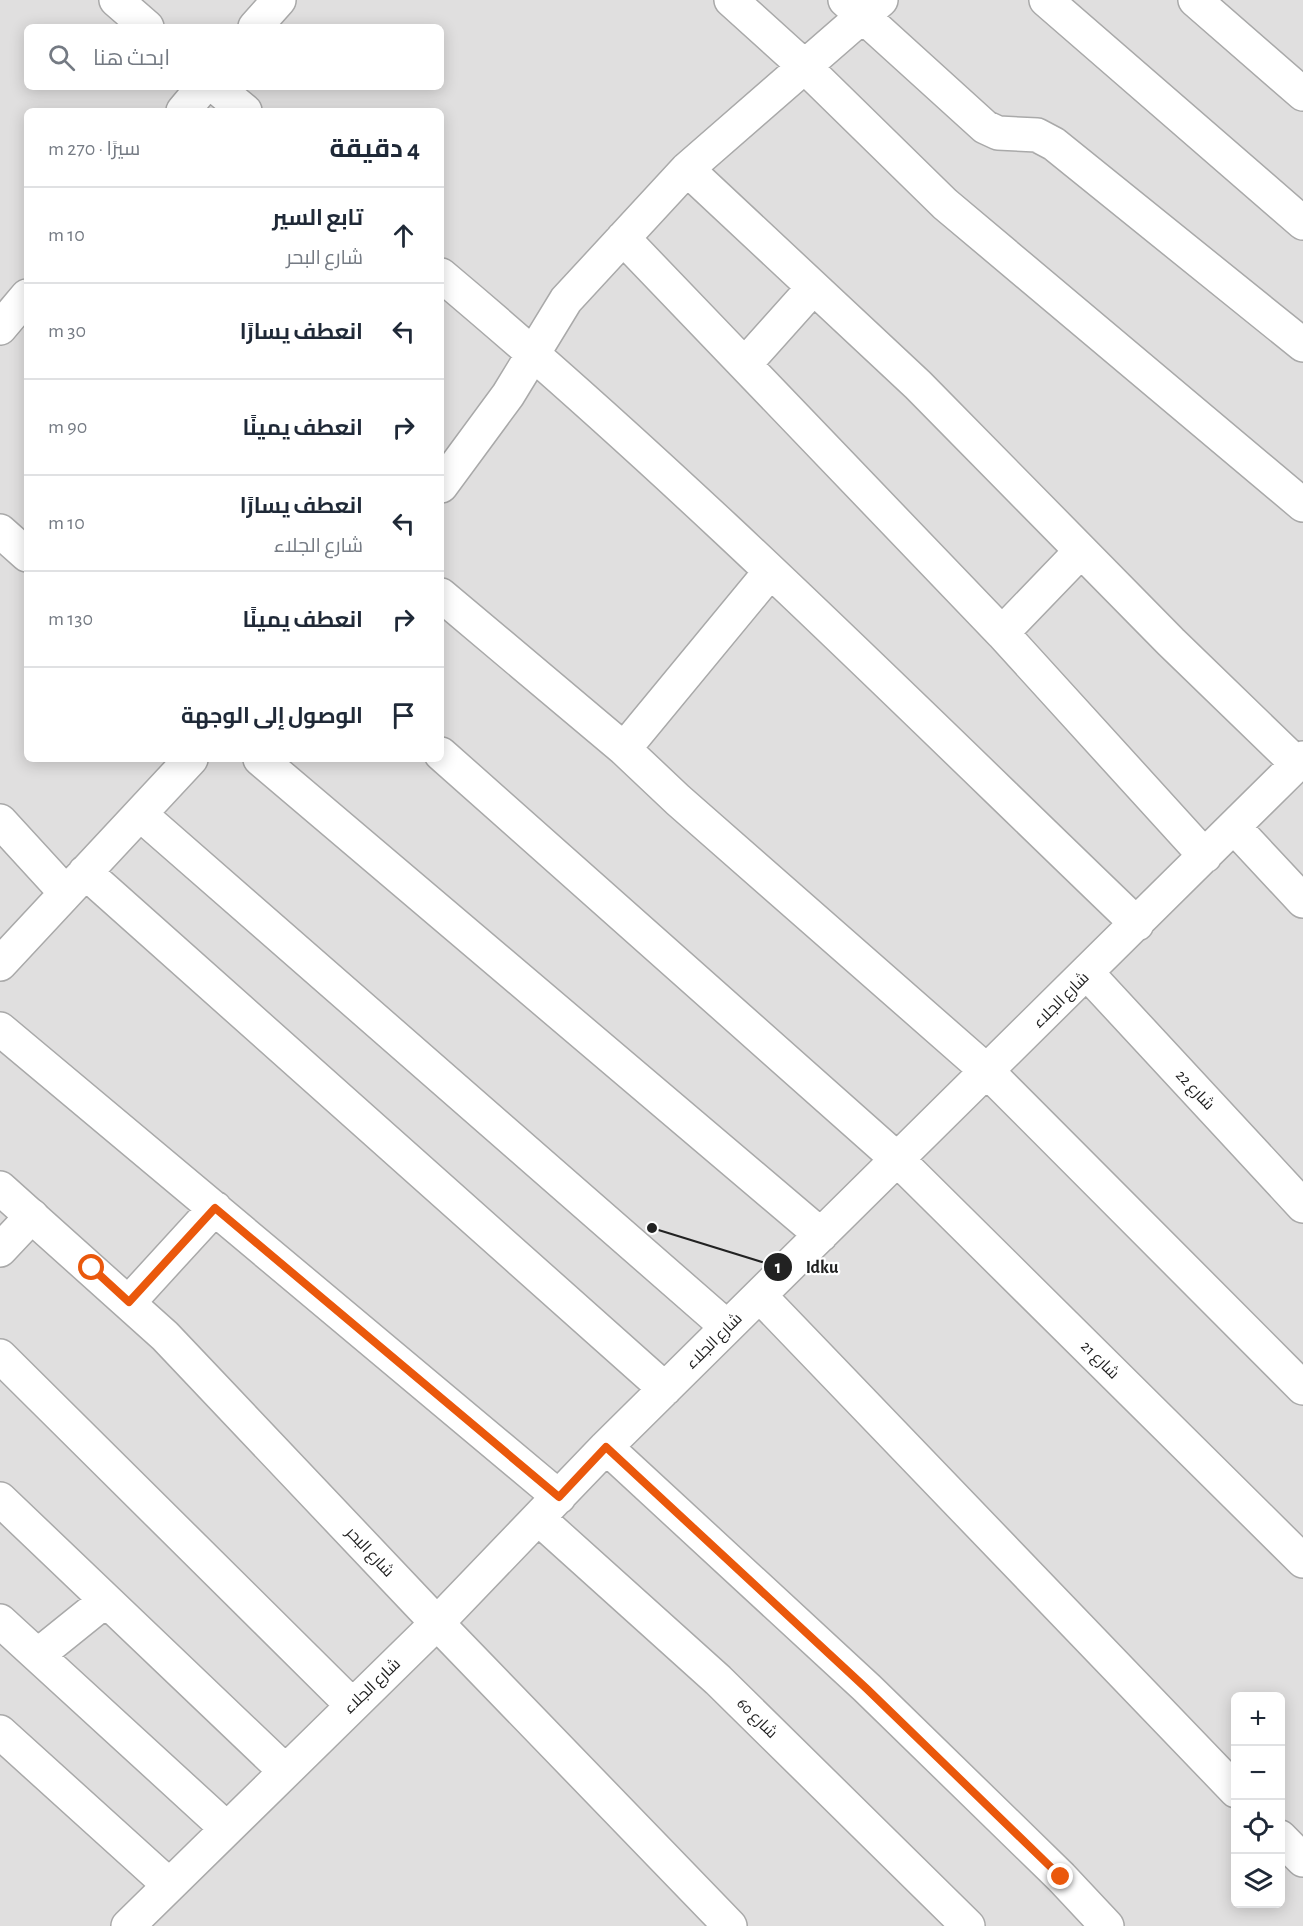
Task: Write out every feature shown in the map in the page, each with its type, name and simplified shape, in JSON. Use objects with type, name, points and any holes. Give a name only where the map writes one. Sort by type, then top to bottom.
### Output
[{"type":"street","points":[[116,0],[144,24]]},
{"type":"street","points":[[258,24],[279,0]]},
{"type":"street","points":[[731,0],[804,66],[945,204],[1303,506]]},
{"type":"street","points":[[1046,0],[1303,223]]},
{"type":"street","points":[[1195,0],[1303,94]]},
{"type":"street","points":[[444,482],[508,395],[566,300],[687,169],[804,66],[863,6],[985,127],[998,133],[1037,135],[1054,144],[1303,345]]},
{"type":"street","points":[[186,108],[200,90]]},
{"type":"street","points":[[220,90],[241,108]]},
{"type":"street","points":[[687,169],[918,385],[1171,642],[1300,761]]},
{"type":"street","points":[[623,238],[1002,633],[1205,856]]},
{"type":"street","points":[[444,278],[533,352],[770,572],[1137,924]]},
{"type":"street","points":[[745,364],[813,288]]},
{"type":"street","points":[[0,531],[24,552]]},
{"type":"street","points":[[1002,633],[1081,551]]},
{"type":"street","points":[[624,749],[770,572]]},
{"type":"street","points":[[444,598],[624,749],[678,800],[988,1072],[1303,1388]]},
{"type":"street","name":"شارع 21","points":[[444,757],[897,1159],[1303,1561]]},
{"type":"street","name":"شارع الجلاء","points":[[128,1926],[284,1770],[437,1623],[606,1447],[1088,974],[1300,761]]},
{"type":"street","points":[[0,964],[188,762]]},
{"type":"street","points":[[264,762],[820,1235]]},
{"type":"street","points":[[140,814],[727,1327]]},
{"type":"street","points":[[0,821],[76,883],[665,1389]]},
{"type":"street","points":[[1234,827],[1303,901]]},
{"type":"street","name":"شارع 22","points":[[1088,974],[1303,1206]]},
{"type":"street","name":"شارع 60","points":[[0,1029],[215,1208],[549,1507],[718,1680],[968,1926]]},
{"type":"street","name":"شارع البحر","points":[[0,1188],[173,1344],[437,1623],[730,1926]]},
{"type":"street","points":[[129,1302],[215,1208]]},
{"type":"street","points":[[0,1250],[32,1216]]},
{"type":"street","points":[[760,1296],[1231,1786]]},
{"type":"street","points":[[0,1356],[352,1705]]},
{"type":"street","points":[[606,1447],[867,1689],[1061,1877],[1107,1926]]},
{"type":"street","points":[[0,1499],[284,1770]]},
{"type":"street","points":[[38,1655],[105,1601]]},
{"type":"street","points":[[0,1620],[226,1828]]},
{"type":"street","points":[[0,1732],[169,1885]]},
{"type":"street","points":[[1285,1841],[1303,1860]]},
{"type":"shaded area","points":[[0,0],[1303,0],[1303,1926],[0,1926]]},
{"type":"place","name":"Idku","points":[[652,1228]]},
{"type":"route","points":[[92,1268],[129,1302],[215,1208],[559,1497],[606,1447],[867,1689],[1061,1877]]}]
